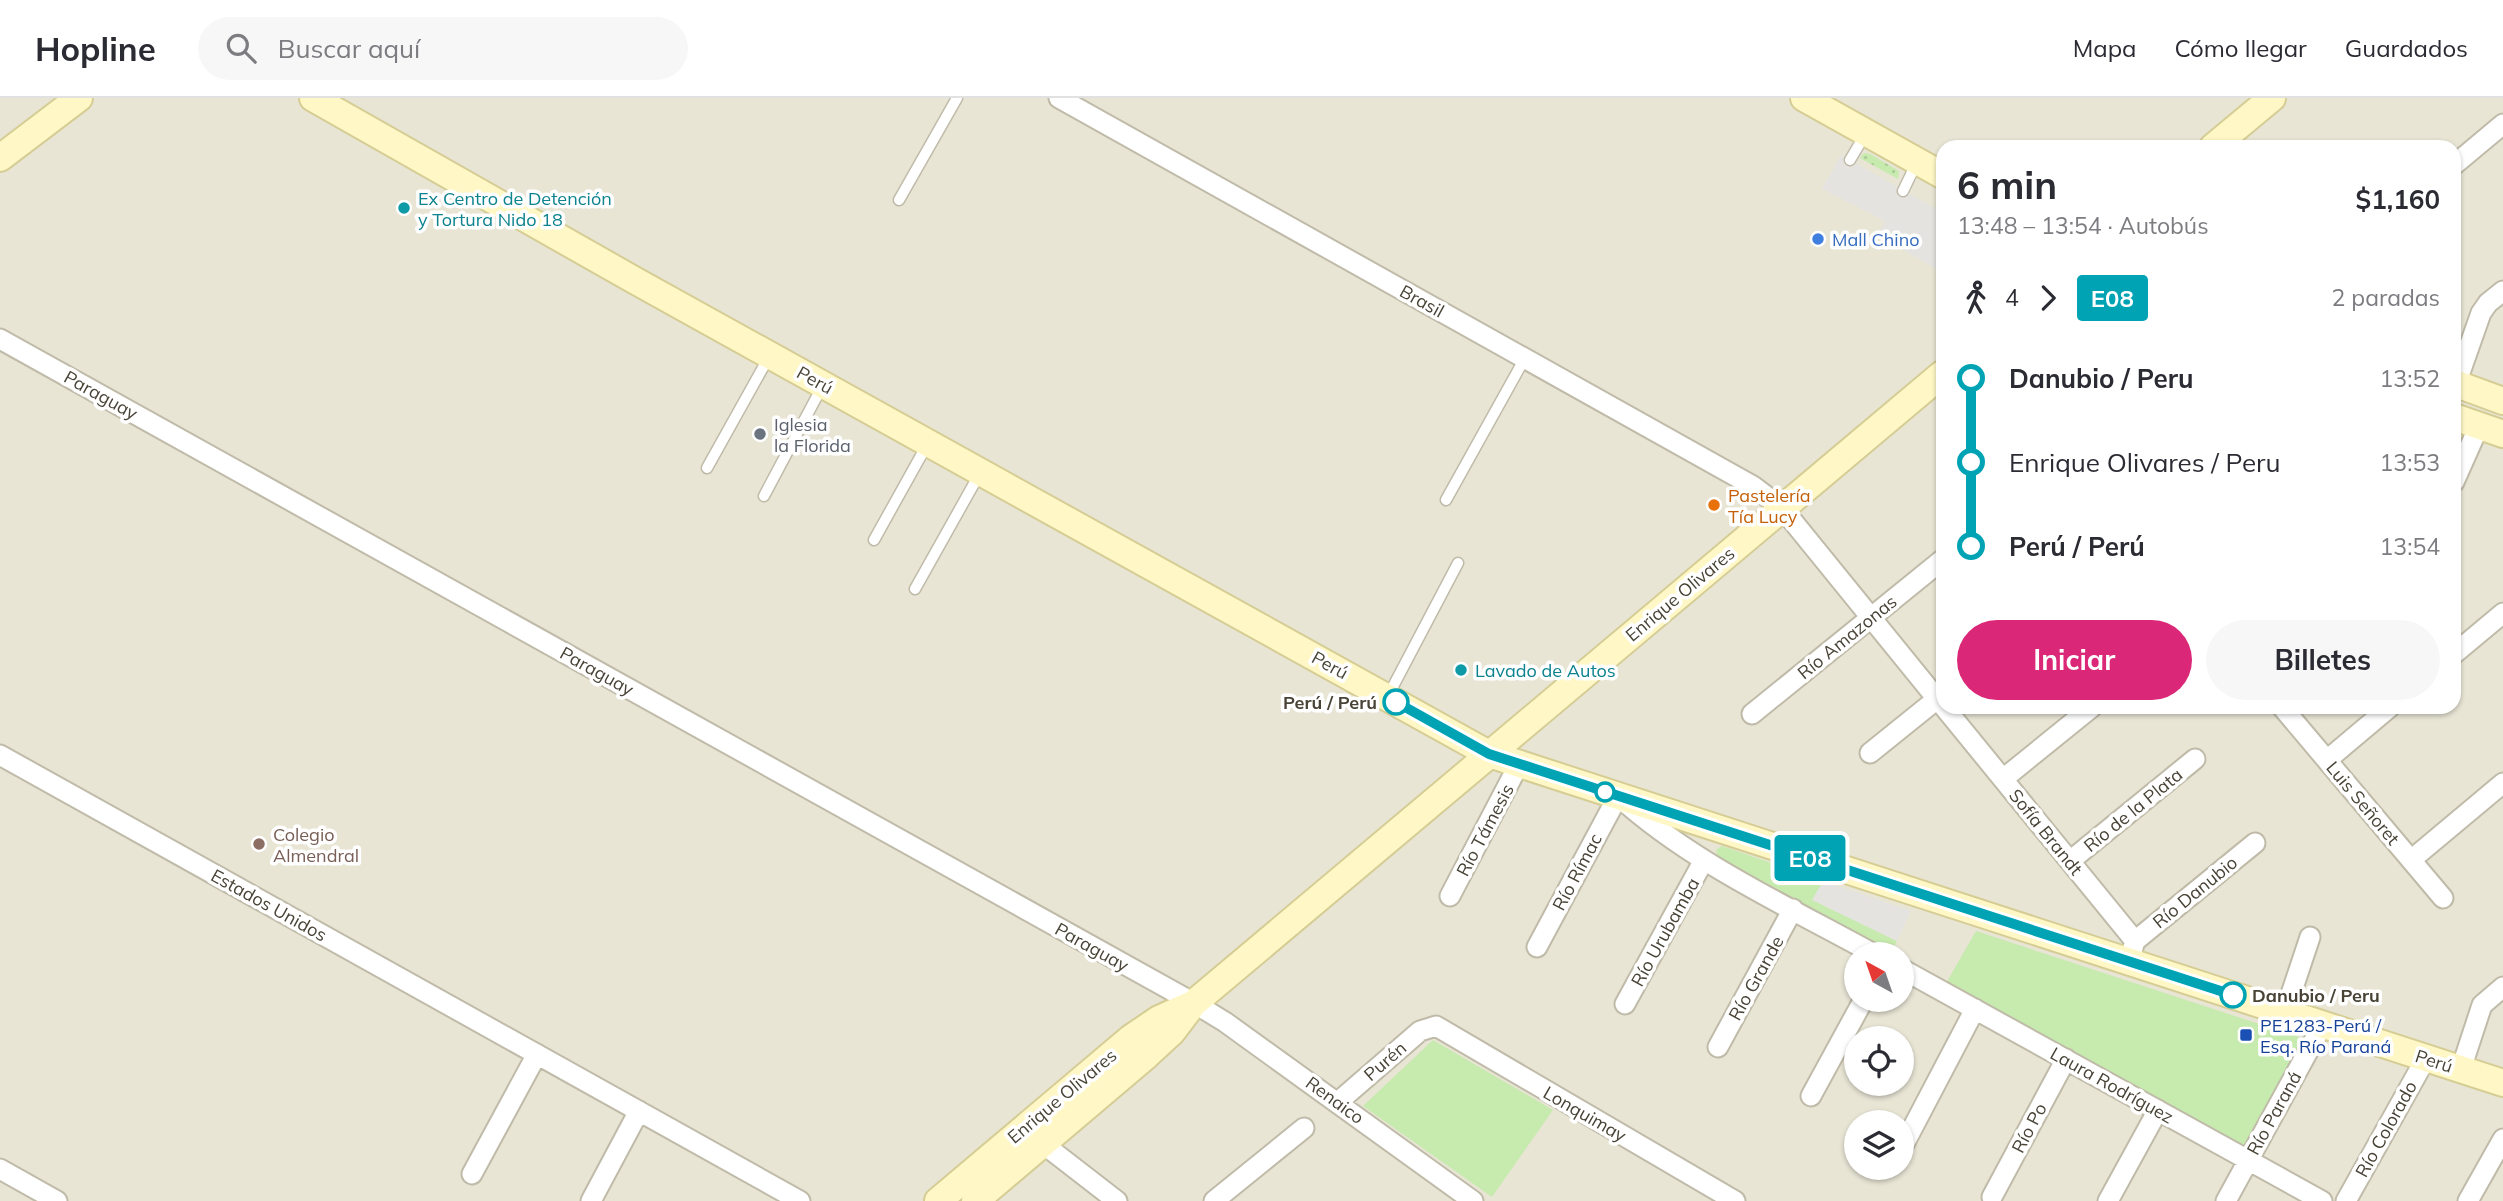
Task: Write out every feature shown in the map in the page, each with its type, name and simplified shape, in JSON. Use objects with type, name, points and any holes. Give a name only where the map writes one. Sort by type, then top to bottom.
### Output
[{"type":"street","points":[[0,158],[79,98]]},
{"type":"street","name":"Perú","points":[[313,98],[823,385],[1489,754],[1618,796],[2132,951],[2285,1012],[2503,1083]]},
{"type":"street","name":"Brasil","points":[[1059,98],[1754,486],[1782,509]]},
{"type":"street","points":[[1804,98],[1936,172]]},
{"type":"street","points":[[2221,140],[2272,98]]},
{"type":"street","points":[[2461,159],[2503,124]]},
{"type":"street","points":[[2461,368],[2481,313],[2488,303],[2503,291]]},
{"type":"street","name":"Paraguay","points":[[0,339],[1194,1003]]},
{"type":"street","name":"Enrique Olivares","points":[[975,1201],[1033,1136],[1131,1038],[1159,1019],[1194,1003],[1936,379]]},
{"type":"street","points":[[2461,386],[2503,401]]},
{"type":"street","points":[[2461,419],[2491,430],[2461,472]]},
{"type":"street","name":"Sofía Brandt","points":[[1782,509],[1936,695]]},
{"type":"street","name":"Río Amazonas","points":[[1752,714],[1936,565]]},
{"type":"street","points":[[2461,648],[2503,613]]},
{"type":"street","points":[[1870,753],[1936,706]]},
{"type":"street","name":"Sofía Brandt","points":[[1952,714],[2070,861],[2132,951]]},
{"type":"street","points":[[2003,779],[2083,714]]},
{"type":"street","name":"Luis Señoret","points":[[2288,714],[2443,898]]},
{"type":"street","points":[[2327,760],[2382,714]]},
{"type":"street","name":"Estados Unidos","points":[[0,755],[800,1201]]},
{"type":"street","name":"Río de la Plata","points":[[2070,861],[2196,760]]},
{"type":"street","name":"Río Támesis","points":[[1450,896],[1520,764]]},
{"type":"street","points":[[2411,860],[2503,783]]},
{"type":"street","points":[[1618,796],[1670,838],[1704,860],[1852,942]]},
{"type":"street","name":"Río Rímac","points":[[1537,947],[1618,796]]},
{"type":"street","name":"Río Danubio","points":[[2132,951],[2255,843]]},
{"type":"street","name":"Río Urubamba","points":[[1625,1003],[1704,860]]},
{"type":"street","name":"Río Grande","points":[[1718,1047],[1793,909]]},
{"type":"street","points":[[2285,1012],[2310,937]]},
{"type":"street","name":"Laura Rodríguez","points":[[1914,976],[2322,1201]]},
{"type":"street","points":[[2461,1069],[2482,1005],[2503,987]]},
{"type":"street","name":"Renaico","points":[[1194,1003],[1338,1102],[1473,1201]]},
{"type":"street","points":[[1914,1124],[1975,1009]]},
{"type":"street","points":[[1811,1096],[1857,1012]]},
{"type":"street","name":"Río Paraná","points":[[2226,1201],[2323,1024]]},
{"type":"street","name":"Purén","points":[[1338,1102],[1420,1031],[1436,1026]]},
{"type":"street","name":"Lonquimay","points":[[1436,1026],[1735,1201]]},
{"type":"street","points":[[472,1174],[537,1054]]},
{"type":"street","name":"Río Colorado","points":[[2346,1201],[2426,1058]]},
{"type":"street","name":"Río Po","points":[[1992,1197],[2066,1059]]},
{"type":"street","points":[[2108,1201],[2158,1110]]},
{"type":"street","points":[[591,1201],[639,1111]]},
{"type":"street","points":[[1214,1201],[1304,1128]]},
{"type":"street","points":[[1033,1136],[1117,1201]]},
{"type":"street","name":"Enrique Olivares","points":[[938,1201],[1033,1136]]},
{"type":"street","points":[[2468,1201],[2503,1139]]},
{"type":"street","points":[[0,1169],[57,1201]]},
{"type":"lane","points":[[899,200],[957,98]]},
{"type":"lane","points":[[1850,160],[1866,133]]},
{"type":"lane","points":[[1903,191],[1917,161]]},
{"type":"lane","points":[[707,468],[770,355]]},
{"type":"lane","points":[[1446,500],[1525,358]]},
{"type":"lane","points":[[764,496],[823,385]]},
{"type":"lane","points":[[874,540],[928,443]]},
{"type":"lane","points":[[915,589],[981,472]]},
{"type":"lane","points":[[1388,697],[1458,563]]},
{"type":"shaded area","points":[[0,98],[2503,98],[2503,1201],[0,1201]]},
{"type":"shaded area","points":[[1841,155],[1936,209],[1936,269],[1878,236],[1885,221],[1822,189]]},
{"type":"shaded area","points":[[1823,881],[1911,911],[1897,941],[1812,900]]},
{"type":"green space","points":[[1864,153],[1899,171],[1898,179],[1860,158]]},
{"type":"green space","points":[[1722,846],[1823,881],[1813,900],[1897,941],[1868,942],[1718,859],[1716,850]]},
{"type":"green space","points":[[1976,931],[2308,1040],[2249,1149],[1945,985]]},
{"type":"green space","points":[[1433,1040],[1553,1110],[1492,1197],[1363,1106]]},
{"type":"bus line","name":"E08","points":[[1396,702],[1489,754],[2233,995]]},
{"type":"place","name":"Ex Centro de Detención y Tortura Nido 18","points":[[404,208]]},
{"type":"place","name":"Mall Chino","points":[[1818,239]]},
{"type":"place","name":"Iglesia la Florida","points":[[760,434]]},
{"type":"place","name":"Pastelería Tía Lucy","points":[[1714,505]]},
{"type":"place","name":"Lavado de Autos","points":[[1461,670]]},
{"type":"place","name":"Perú / Perú","points":[[1396,702]]},
{"type":"place","name":"Colegio Almendral","points":[[259,844]]},
{"type":"place","name":"Danubio / Peru","points":[[2233,995]]},
{"type":"place","name":"PE1283-Perú / Esq. Río Paraná","points":[[2246,1035]]}]
